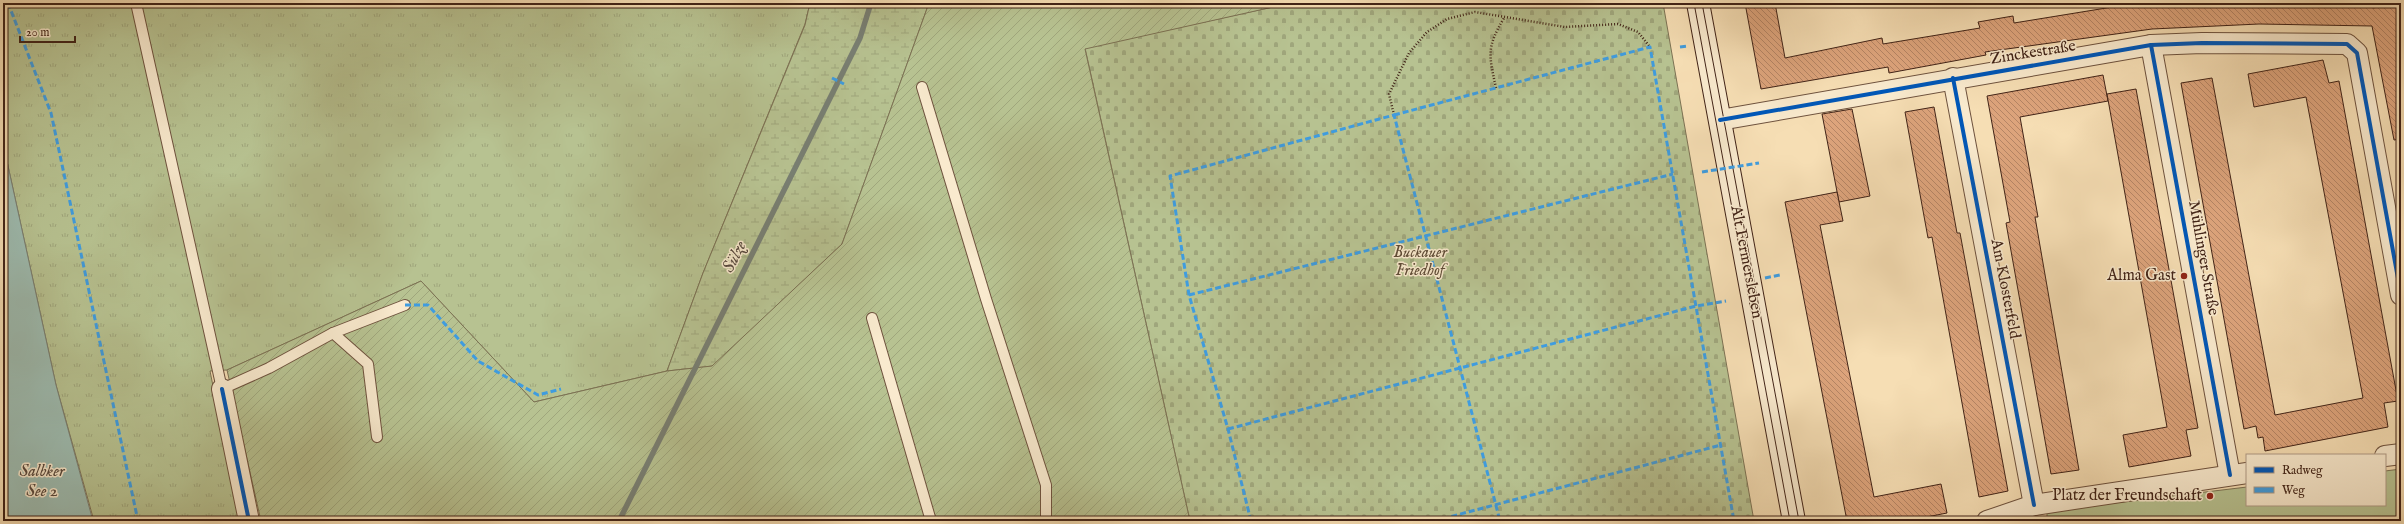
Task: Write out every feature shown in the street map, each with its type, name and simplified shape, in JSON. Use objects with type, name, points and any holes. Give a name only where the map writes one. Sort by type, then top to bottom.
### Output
[{"type":"main road","name":"Alt Fermersleben","points":[[1698,3],[1794,521]]},
{"type":"street","name":"Zinckestraße","points":[[1720,120],[1953,78],[2151,45],[2202,43],[2347,44],[2353,47],[2358,53],[2401,295]]},
{"type":"street","name":"Mühlinger Straße","points":[[2151,45],[2239,474]]},
{"type":"street","name":"Am Klosterfeld","points":[[1953,78],[2034,505]]},
{"type":"street","points":[[222,389],[249,521]]},
{"type":"street","points":[[2386,456],[2401,454]]},
{"type":"street","points":[[1987,521],[2034,505],[2239,474]]},
{"type":"lane","points":[[136,3],[222,389],[269,368],[333,332],[405,305]]},
{"type":"lane","points":[[922,87],[989,307],[1046,485],[1046,521]]},
{"type":"lane","points":[[872,318],[931,521]]},
{"type":"lane","points":[[333,332],[368,364],[377,437]]},
{"type":"path","points":[[1394,115],[1389,94],[1409,53],[1427,32],[1447,19],[1475,12],[1565,27],[1618,24],[1638,32],[1650,47]]},
{"type":"path","points":[[1496,88],[1490,58],[1491,39],[1504,18]]},
{"type":"green space","points":[[3,3],[810,3],[805,24],[703,273],[667,371],[534,402],[421,281],[227,370],[210,371],[240,521],[94,521],[56,385],[3,143]]},
{"type":"green space","points":[[810,3],[929,3],[842,244],[713,366],[667,371],[703,273],[805,25]]},
{"type":"green space","points":[[929,3],[1291,3],[1085,49],[1190,521],[261,521],[227,370],[421,281],[534,402],[667,371],[712,366],[842,244]]},
{"type":"green space","name":"Buckauer Friedhof","points":[[1291,3],[1663,3],[1754,521],[1190,521],[1085,48]]},
{"type":"green space","name":"Platz der Freundschaft","points":[[2401,469],[2401,521],[2047,521],[2047,511],[2246,487],[2246,506],[2386,506],[2386,471]]},
{"type":"water","name":"Salbker See 2","points":[[3,143],[56,385],[93,521],[3,521]]},
{"type":"building","points":[[1745,3],[1775,3],[1785,58],[1882,38],[1883,44],[1980,28],[1978,22],[2013,16],[2014,23],[2137,3],[2374,3],[2373,8],[2399,3],[2401,12],[2401,139],[2394,140],[2372,26],[2259,24],[2152,29],[1985,52],[1986,55],[1889,73],[1888,67],[1761,89]]},
{"type":"building","points":[[2323,60],[2329,83],[2339,81],[2398,401],[2384,403],[2388,427],[2265,451],[2263,437],[2258,438],[2256,426],[2244,429],[2181,83],[2212,78],[2275,415],[2363,398],[2306,97],[2254,107],[2248,74]]},
{"type":"building","points":[[2103,75],[2108,101],[2020,117],[2038,217],[2035,217],[2079,470],[2051,474],[2006,223],[2010,222],[1987,96]]},
{"type":"building","points":[[2136,89],[2198,428],[2186,430],[2191,456],[2129,467],[2123,435],[2167,427],[2107,94]]},
{"type":"building","points":[[1934,107],[1957,233],[1960,233],[2008,491],[1979,497],[1932,237],[1928,238],[1905,112]]},
{"type":"building","points":[[1852,109],[1870,196],[1839,202],[1822,114]]},
{"type":"building","points":[[1837,192],[1843,221],[1820,225],[1874,497],[1941,484],[1947,513],[1906,521],[1847,521],[1785,202]]},
{"type":"waterway","name":"Sülze","points":[[619,521],[860,38],[871,3]]},
{"type":"tram line","points":[[1694,3],[1790,521]]},
{"type":"tram line","points":[[1702,3],[1799,521]]},
{"type":"marked path","points":[[8,3],[51,113],[138,521]]},
{"type":"marked path","points":[[1680,47],[1688,46]]},
{"type":"marked path","points":[[1394,115],[1650,47],[1734,521]]},
{"type":"marked path","points":[[832,78],[844,84]]},
{"type":"marked path","points":[[1251,521],[1228,429],[1189,295],[1170,176],[1394,115],[1500,521]]},
{"type":"marked path","points":[[1702,172],[1759,163]]},
{"type":"marked path","points":[[1189,295],[1673,174]]},
{"type":"marked path","points":[[1765,278],[1780,275]]},
{"type":"marked path","points":[[1228,429],[1696,306],[1726,301]]},
{"type":"marked path","points":[[405,305],[428,305],[478,361],[538,395],[561,389]]},
{"type":"marked path","points":[[1434,521],[1721,445]]},
{"type":"cycle path","points":[[1720,120],[2151,45],[2202,43],[2347,44],[2357,53],[2401,295]]},
{"type":"cycle path","points":[[2151,45],[2230,475]]},
{"type":"cycle path","points":[[1953,78],[2034,505]]},
{"type":"cycle path","points":[[222,389],[249,521]]},
{"type":"place","name":"Alma Gast","points":[[2184,276]]},
{"type":"place","name":"Platz der Freundschaft","points":[[2210,496]]}]
